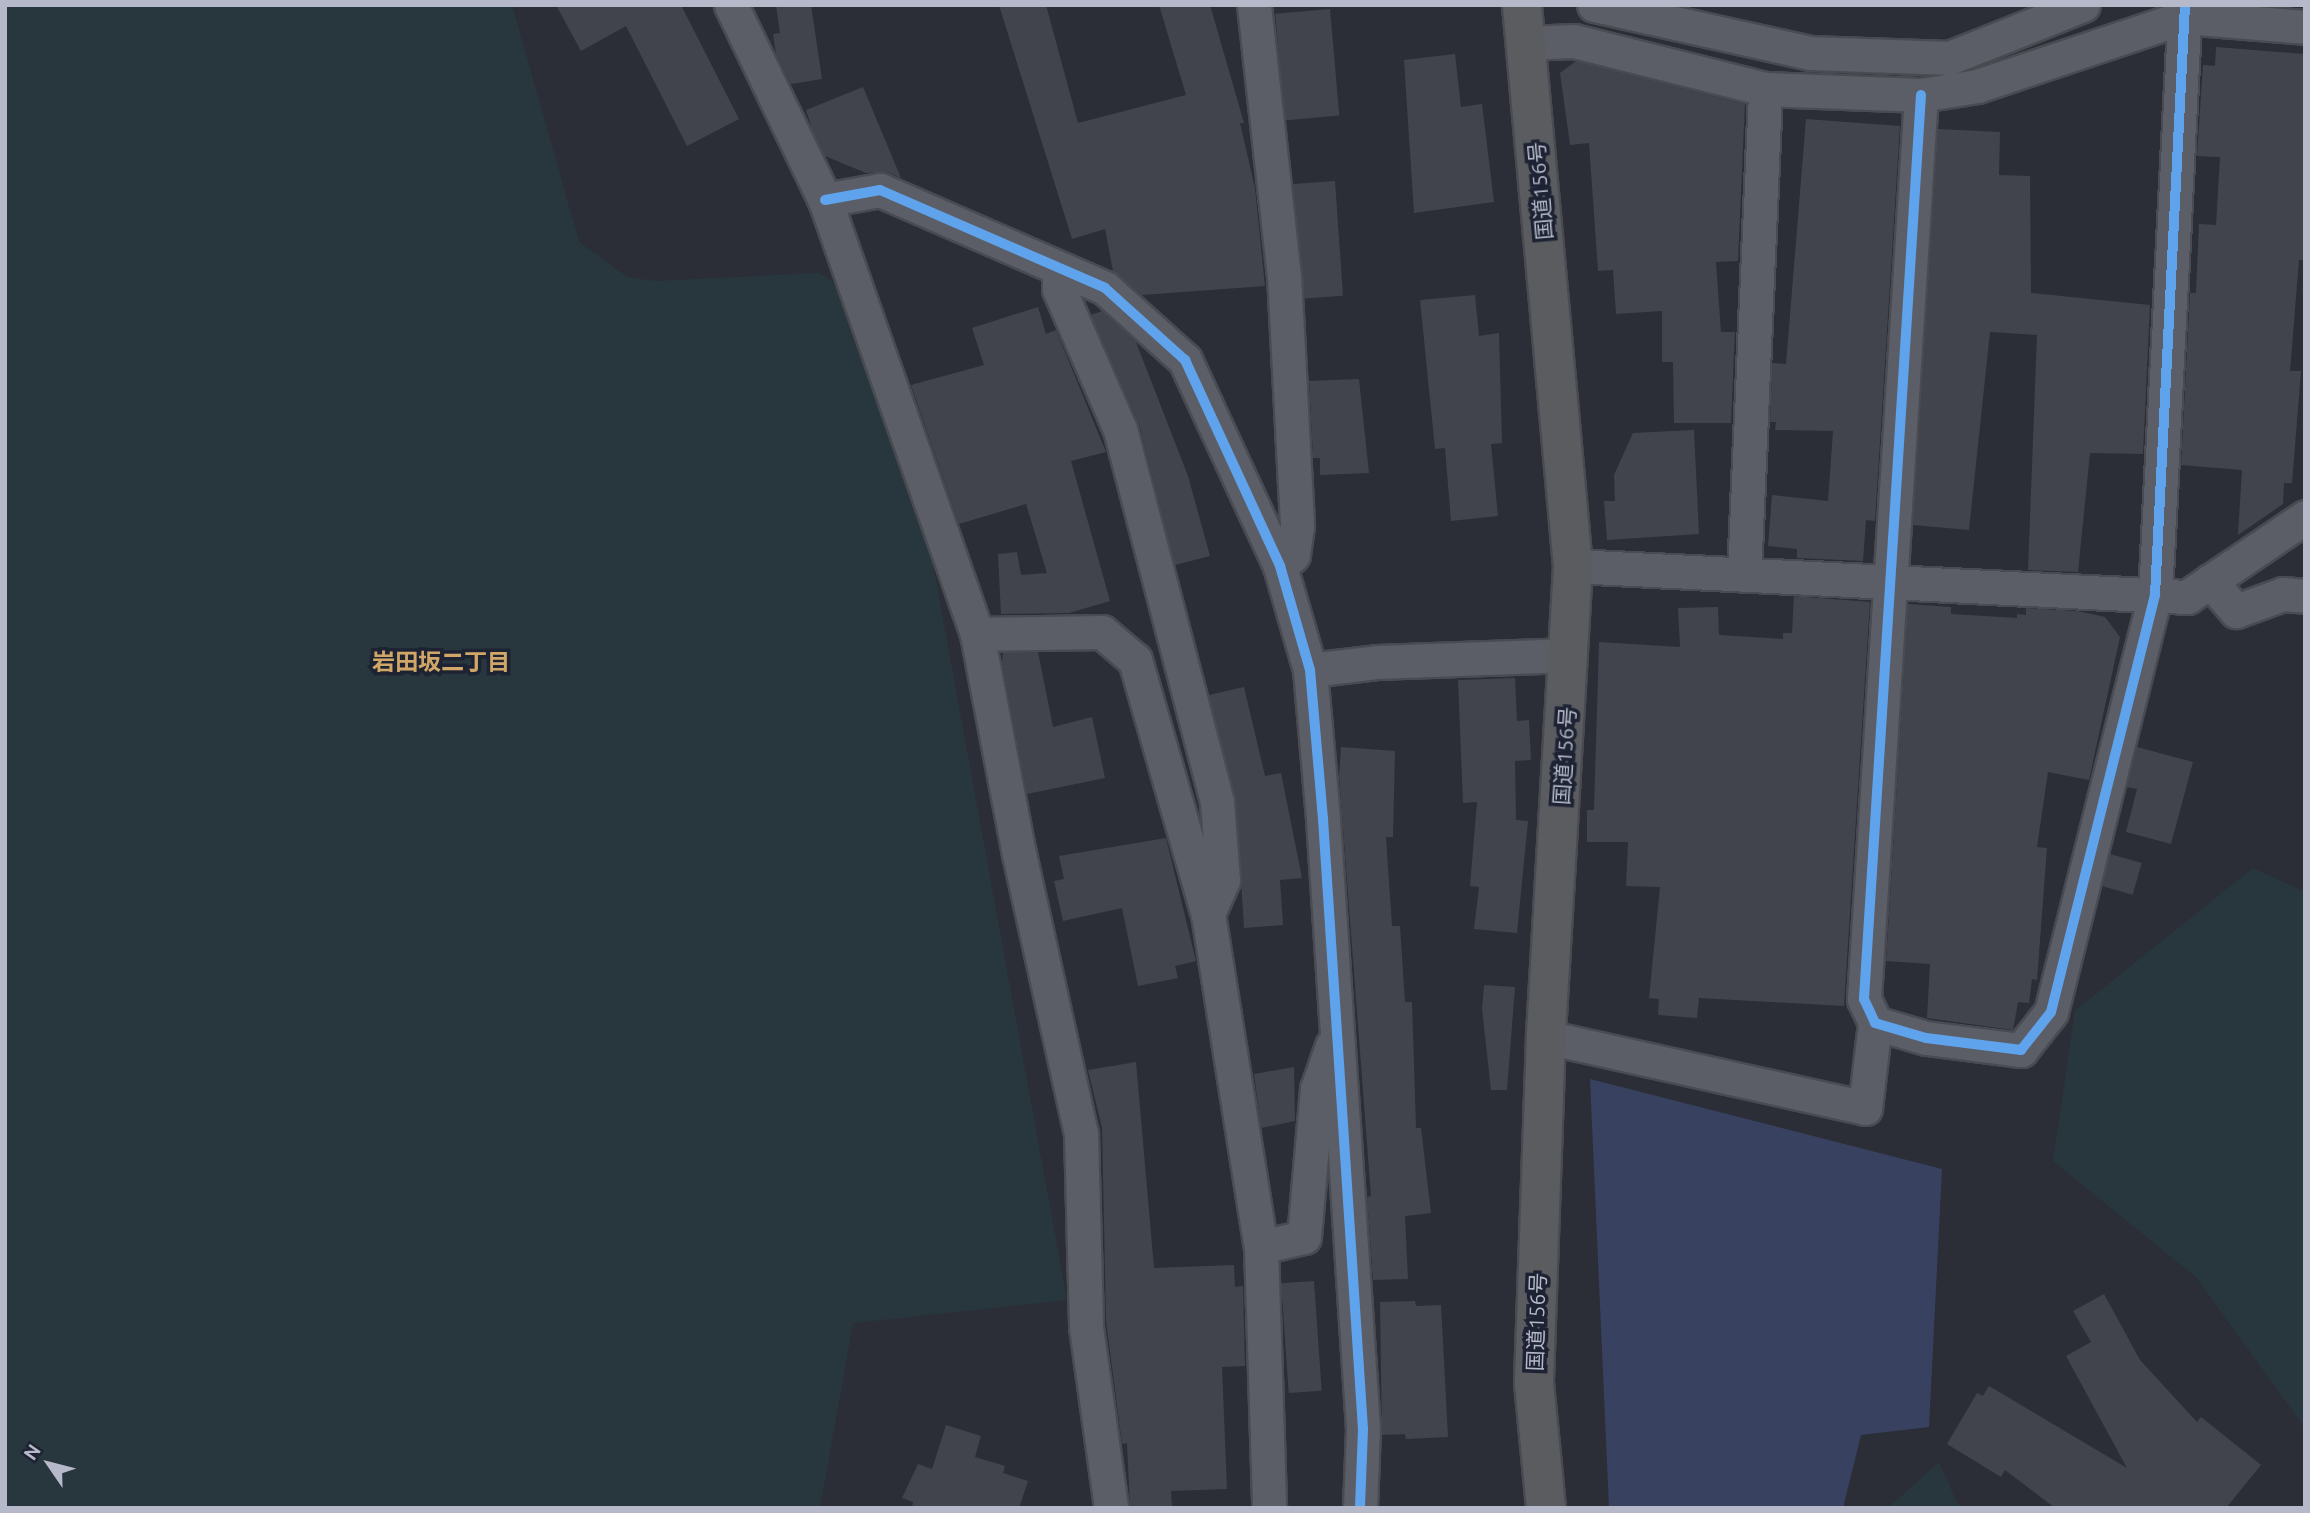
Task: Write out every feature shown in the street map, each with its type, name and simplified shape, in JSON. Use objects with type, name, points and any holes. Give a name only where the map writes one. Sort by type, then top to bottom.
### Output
[{"type":"highway","name":"国道156号","points":[[1522,5],[1573,566],[1546,1037],[1534,1384],[1546,1508]]},
{"type":"street","points":[[731,5],[825,200],[976,634],[1018,854],[1081,1133],[1086,1327],[1111,1508]]},
{"type":"street","points":[[1254,5],[1283,275],[1297,526],[1293,555],[1280,566]]},
{"type":"street","points":[[1594,5],[1810,53],[1949,58],[2083,5]]},
{"type":"street","points":[[1526,43],[1574,41],[1765,89],[1921,95],[1977,86],[2185,11],[2305,27]]},
{"type":"street","points":[[1875,1023],[1926,1038],[2021,1050],[2051,1012],[2155,595],[2185,11]]},
{"type":"street","points":[[1744,575],[1765,89]]},
{"type":"street","points":[[1546,1037],[1866,1108],[1875,1023],[1864,999],[1921,95]]},
{"type":"street","points":[[825,200],[880,190],[1105,288],[1185,360],[1280,566],[1310,670],[1363,1429],[1360,1508]]},
{"type":"street","points":[[1059,269],[1059,289],[1120,429],[1217,802],[1223,880],[1208,914]]},
{"type":"street","points":[[1573,566],[2188,597],[2305,517]]},
{"type":"street","points":[[2210,582],[2236,611],[2283,594],[2305,596]]},
{"type":"street","points":[[976,634],[1102,632],[1135,660],[1208,914],[1261,1247],[1269,1508]]},
{"type":"street","points":[[1310,670],[1377,662],[1570,655]]},
{"type":"street","points":[[1261,1247],[1304,1237],[1317,1089],[1337,1030]]},
{"type":"shaded area","points":[[5,5],[512,5],[579,242],[627,277],[656,281],[819,273],[869,304],[896,361],[1067,1300],[853,1323],[820,1508],[5,1508]]},
{"type":"shaded area","points":[[2253,868],[2305,892],[2305,1428],[2196,1277],[2053,1161],[2075,1011]]},
{"type":"shaded area","points":[[1939,1462],[1957,1503],[1967,1508],[1888,1508]]},
{"type":"water","points":[[1590,1079],[1942,1169],[1929,1427],[1861,1435],[1843,1508],[1609,1508]]},
{"type":"building","points":[[556,5],[681,5],[739,119],[687,146],[626,26],[581,51]]},
{"type":"building","points":[[776,5],[811,5],[822,79],[791,84],[776,54],[773,34],[780,33]]},
{"type":"building","points":[[999,5],[1046,5],[1078,123],[1186,95],[1159,5],[1210,5],[1244,123],[1240,123],[1255,188],[1265,286],[1142,295],[1113,271],[1105,229],[1072,239]]},
{"type":"building","points":[[1330,9],[1339,116],[1285,120],[1275,14]]},
{"type":"building","points":[[2216,47],[2305,54],[2305,260],[2299,260],[2290,371],[2301,371],[2292,483],[2284,483],[2283,504],[2238,535],[2242,470],[2181,465],[2190,293],[2196,293],[2199,224],[2216,225],[2220,157],[2197,156],[2203,65],[2215,66]]},
{"type":"building","points":[[1455,54],[1461,107],[1482,104],[1494,202],[1414,213],[1404,60]]},
{"type":"building","points":[[1576,61],[1745,104],[1738,261],[1716,262],[1721,332],[1735,332],[1731,423],[1674,423],[1673,362],[1662,362],[1662,311],[1616,314],[1613,270],[1598,271],[1589,143],[1570,145],[1560,73]]},
{"type":"building","points":[[863,87],[901,178],[887,172],[866,173],[825,156],[813,132],[806,110]]},
{"type":"building","points":[[1806,119],[1900,126],[1875,521],[1866,520],[1863,561],[1797,558],[1797,549],[1768,546],[1772,495],[1828,501],[1833,431],[1775,430],[1776,422],[1770,422],[1772,363],[1786,364]]},
{"type":"building","points":[[1938,129],[2000,132],[1999,175],[2030,176],[2031,293],[2150,305],[2143,454],[2090,453],[2078,572],[2028,570],[2037,335],[1990,332],[1969,530],[1913,525]]},
{"type":"building","points":[[1335,181],[1343,296],[1301,299],[1293,184]]},
{"type":"building","points":[[1475,295],[1479,336],[1499,333],[1502,443],[1491,444],[1498,516],[1451,521],[1445,448],[1435,449],[1420,300]]},
{"type":"building","points":[[1038,307],[1046,334],[1056,330],[1106,452],[1071,461],[1110,601],[1069,613],[1001,614],[998,554],[1017,552],[1021,575],[1047,573],[1026,504],[959,524],[911,385],[984,365],[972,328]]},
{"type":"building","points":[[1102,311],[1136,342],[1188,476],[1210,556],[1175,565],[1139,424],[1091,315]]},
{"type":"building","points":[[1359,379],[1369,473],[1320,475],[1320,458],[1313,458],[1309,381]]},
{"type":"building","points":[[1694,430],[1699,534],[1607,540],[1604,501],[1615,501],[1614,475],[1633,433]]},
{"type":"building","points":[[1794,596],[1870,602],[1844,1006],[1699,998],[1697,1018],[1658,1015],[1659,999],[1649,998],[1660,887],[1626,886],[1628,842],[1587,842],[1587,810],[1594,810],[1599,642],[1680,647],[1678,608],[1718,607],[1719,635],[1783,639],[1783,633],[1792,633]]},
{"type":"building","points":[[1908,604],[1951,607],[1951,614],[2017,618],[2017,614],[2026,615],[2026,608],[2077,611],[2105,617],[2120,637],[2089,780],[2048,772],[2037,847],[2047,848],[2037,980],[2032,979],[2029,1003],[2018,1002],[2013,1030],[1927,1018],[1930,964],[1886,961]]},
{"type":"building","points":[[1038,652],[1053,727],[1092,717],[1105,778],[1027,794],[1002,662],[1003,653]]},
{"type":"building","points":[[1515,678],[1517,721],[1529,720],[1531,760],[1515,761],[1516,820],[1528,821],[1517,933],[1474,929],[1479,887],[1470,886],[1477,802],[1463,803],[1458,680]]},
{"type":"building","points":[[1244,687],[1265,776],[1281,773],[1302,878],[1280,880],[1283,925],[1244,928],[1236,801],[1209,695]]},
{"type":"building","points":[[1341,747],[1395,751],[1393,837],[1386,837],[1392,926],[1400,926],[1405,1002],[1412,1002],[1416,1128],[1421,1128],[1431,1213],[1405,1216],[1408,1279],[1373,1280],[1367,1197],[1371,1196],[1339,776]]},
{"type":"building","points":[[2137,747],[2193,762],[2171,844],[2126,832],[2137,789],[2127,787]]},
{"type":"building","points":[[1166,838],[1196,961],[1175,966],[1178,978],[1138,986],[1122,908],[1063,921],[1054,881],[1064,879],[1059,856]]},
{"type":"building","points":[[2110,854],[2142,863],[2133,895],[2101,886]]},
{"type":"building","points":[[1484,985],[1515,987],[1507,1090],[1491,1090],[1482,1009]]},
{"type":"building","points":[[1136,1062],[1154,1268],[1234,1265],[1235,1287],[1243,1286],[1245,1366],[1222,1367],[1227,1489],[1171,1491],[1172,1508],[1130,1508],[1127,1443],[1122,1444],[1106,1321],[1102,1128],[1088,1070]]},
{"type":"building","points":[[1294,1067],[1295,1121],[1261,1128],[1254,1074]]},
{"type":"building","points":[[1314,1281],[1322,1391],[1289,1393],[1281,1283]]},
{"type":"building","points":[[2104,1294],[2140,1360],[2197,1422],[2201,1417],[2261,1465],[2226,1508],[2055,1508],[2005,1470],[2001,1477],[1947,1444],[1977,1393],[1983,1396],[1989,1386],[2127,1468],[2066,1356],[2091,1342],[2073,1311]]},
{"type":"building","points":[[1415,1301],[1416,1306],[1441,1305],[1448,1437],[1406,1439],[1405,1434],[1382,1435],[1380,1302]]},
{"type":"building","points":[[946,1425],[981,1436],[975,1457],[1005,1466],[1003,1473],[1028,1481],[1019,1508],[912,1508],[913,1502],[902,1498],[918,1464],[932,1469]]},
{"type":"cycle path","points":[[1921,95],[1864,999],[1875,1023],[1926,1038],[2021,1050],[2051,1012],[2155,595],[2185,5]]},
{"type":"cycle path","points":[[825,200],[880,190],[1105,288],[1185,360],[1280,566],[1310,670],[1323,819],[1363,1429],[1360,1508]]},
{"type":"district","name":"岩田坂二丁目","points":[[441,662]]}]
